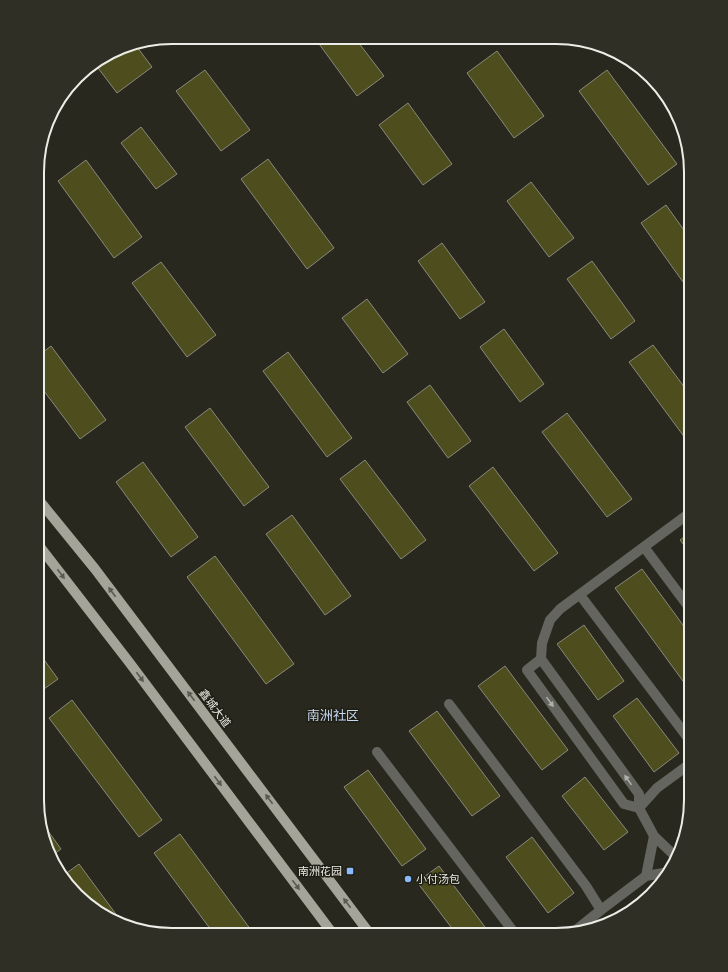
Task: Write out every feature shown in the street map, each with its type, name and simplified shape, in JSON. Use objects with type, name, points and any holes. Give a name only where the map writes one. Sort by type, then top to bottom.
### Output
[{"type":"main road","name":"鑫城大道","points":[[44,506],[95,569],[365,928]]},
{"type":"main road","points":[[44,551],[328,928]]},
{"type":"lane","points":[[672,853],[654,836],[639,808],[639,794],[541,659],[542,643],[550,620],[560,609],[684,517]]},
{"type":"lane","points":[[644,547],[684,601]]},
{"type":"lane","points":[[580,595],[684,734]]},
{"type":"lane","points":[[541,659],[527,670],[624,804],[639,808]]},
{"type":"lane","points":[[449,704],[586,886],[601,910]]},
{"type":"lane","points":[[377,752],[511,928]]},
{"type":"lane","points":[[639,808],[657,788],[684,768]]},
{"type":"lane","points":[[646,876],[654,836]]},
{"type":"lane","points":[[581,926],[646,876],[660,874]]},
{"type":"building","points":[[319,44],[360,44],[384,76],[357,96]]},
{"type":"building","points":[[138,48],[152,67],[117,93],[98,68],[108,61]]},
{"type":"building","points":[[497,51],[544,116],[514,138],[467,73]]},
{"type":"building","points":[[205,70],[250,130],[221,151],[176,91]]},
{"type":"building","points":[[607,70],[677,164],[648,185],[579,91]]},
{"type":"building","points":[[408,103],[452,164],[423,185],[379,125]]},
{"type":"building","points":[[141,127],[177,174],[156,189],[121,143]]},
{"type":"building","points":[[268,159],[334,248],[307,269],[241,179]]},
{"type":"building","points":[[86,160],[142,237],[114,258],[58,181]]},
{"type":"building","points":[[531,182],[574,238],[549,257],[507,201]]},
{"type":"building","points":[[666,205],[684,230],[683,282],[641,223]]},
{"type":"building","points":[[442,243],[485,302],[460,319],[418,261]]},
{"type":"building","points":[[592,261],[635,321],[611,339],[567,279]]},
{"type":"building","points":[[161,262],[216,335],[187,357],[132,283]]},
{"type":"building","points":[[367,299],[408,354],[383,373],[342,318]]},
{"type":"building","points":[[504,329],[544,384],[520,402],[480,347]]},
{"type":"building","points":[[653,345],[684,387],[684,437],[629,362]]},
{"type":"building","points":[[51,346],[106,420],[80,439],[44,391],[44,351]]},
{"type":"building","points":[[288,352],[352,438],[327,457],[263,371]]},
{"type":"building","points":[[430,385],[471,441],[448,458],[407,402]]},
{"type":"building","points":[[210,408],[269,487],[244,506],[185,427]]},
{"type":"building","points":[[567,413],[632,499],[607,517],[542,432]]},
{"type":"building","points":[[365,460],[426,540],[401,559],[340,479]]},
{"type":"building","points":[[143,462],[198,537],[171,557],[116,482]]},
{"type":"building","points":[[493,467],[558,553],[534,571],[469,486]]},
{"type":"building","points":[[292,515],[351,596],[325,615],[266,534]]},
{"type":"building","points":[[684,537],[684,545],[680,540]]},
{"type":"building","points":[[215,556],[294,664],[266,684],[187,577]]},
{"type":"building","points":[[642,569],[684,626],[684,682],[615,588]]},
{"type":"building","points":[[584,625],[624,681],[598,700],[557,644]]},
{"type":"building","points":[[44,660],[58,679],[44,689]]},
{"type":"building","points":[[505,666],[568,750],[542,770],[478,686]]},
{"type":"building","points":[[637,698],[679,753],[654,772],[613,716]]},
{"type":"building","points":[[72,700],[162,820],[139,837],[49,718]]},
{"type":"building","points":[[437,711],[500,796],[472,816],[409,731]]},
{"type":"building","points":[[368,770],[426,849],[402,866],[344,787]]},
{"type":"building","points":[[585,777],[628,832],[604,850],[562,796]]},
{"type":"building","points":[[48,831],[61,849],[56,853]]},
{"type":"building","points":[[180,834],[250,928],[210,928],[154,853]]},
{"type":"building","points":[[532,837],[574,893],[548,913],[506,857]]},
{"type":"building","points":[[79,864],[117,915],[94,902],[81,891],[67,873]]},
{"type":"building","points":[[439,866],[486,928],[452,928],[417,882]]},
{"type":"place","name":"南洲花园","points":[[350,871]]},
{"type":"place","name":"小付汤包","points":[[408,879]]},
{"type":"district","name":"南洲社区","points":[[333,715]]}]
